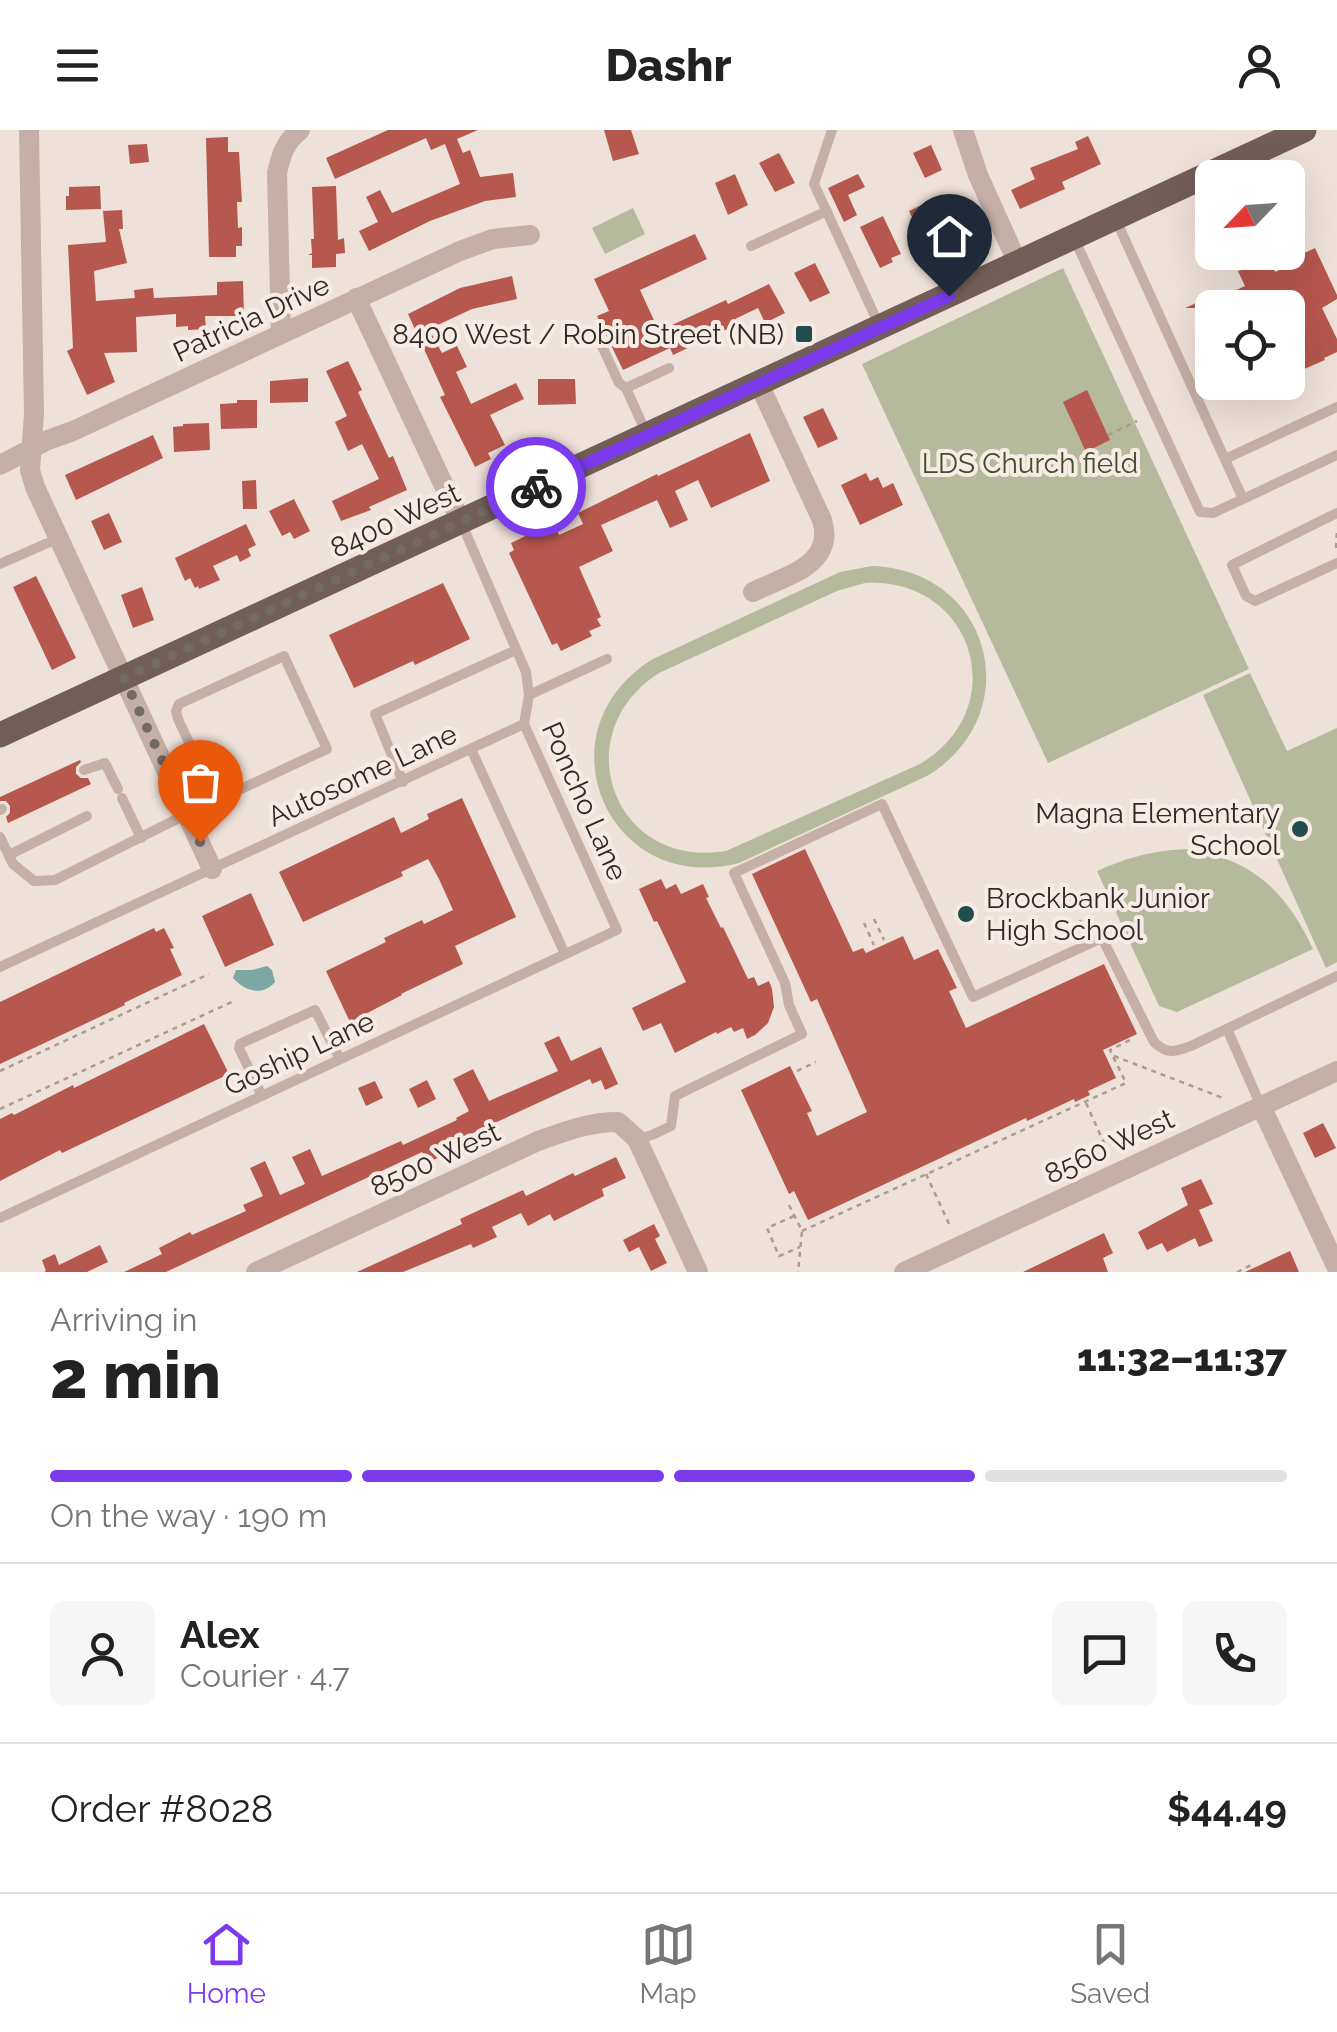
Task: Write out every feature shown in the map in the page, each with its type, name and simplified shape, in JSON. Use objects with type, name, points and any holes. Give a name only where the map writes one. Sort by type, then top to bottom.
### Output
[{"type":"main road","name":"8400 West","points":[[0,736],[1304,130]]},
{"type":"street","points":[[29,130],[34,414],[30,470],[212,869]]},
{"type":"street","points":[[281,334],[277,173],[286,144],[300,130]]},
{"type":"street","points":[[963,130],[978,175],[1018,264]]},
{"type":"street","name":"Patricia Drive","points":[[0,465],[480,242],[530,235]]},
{"type":"street","points":[[356,298],[461,522]]},
{"type":"street","points":[[753,592],[802,568],[821,553],[826,537],[822,520],[759,384]]},
{"type":"street","name":"8560 West","points":[[904,1272],[1337,1071]]},
{"type":"street","points":[[1262,1106],[1337,1268]]},
{"type":"street","name":"8500 West","points":[[256,1272],[538,1141],[583,1125],[618,1122],[637,1139]]},
{"type":"street","points":[[637,1139],[698,1272]]},
{"type":"lane","points":[[832,130],[814,184],[880,328]]},
{"type":"lane","points":[[750,246],[827,211]]},
{"type":"lane","points":[[1116,219],[1243,499]]},
{"type":"lane","points":[[1074,238],[1200,512],[1214,513],[1337,455]]},
{"type":"lane","points":[[602,346],[648,436]]},
{"type":"lane","points":[[626,388],[669,368]]},
{"type":"lane","points":[[1225,459],[1337,406]]},
{"type":"lane","points":[[1336,563],[1255,601],[1246,596],[1232,568],[1337,513]]},
{"type":"lane","name":"Poncho Lane","points":[[461,522],[526,672],[524,724],[617,930]]},
{"type":"lane","points":[[0,564],[60,538]]},
{"type":"lane","points":[[403,782],[375,714],[516,650]]},
{"type":"lane","points":[[0,837],[14,864],[34,881],[56,880],[327,749],[284,656],[178,704],[178,718],[216,800]]},
{"type":"lane","points":[[528,695],[606,658]]},
{"type":"lane","name":"Autosome Lane","points":[[0,967],[524,724]]},
{"type":"lane","points":[[471,749],[565,954]]},
{"type":"lane","points":[[84,770],[105,763],[141,838]]},
{"type":"lane","points":[[637,1139],[671,1126],[675,1096],[802,1034],[789,1005],[785,982],[734,873],[882,804],[974,996],[1102,938],[1154,1042],[1162,1050],[1175,1052],[1337,976]]},
{"type":"lane","points":[[9,854],[88,816]]},
{"type":"lane","name":"Goship Lane","points":[[0,1218],[617,930]]},
{"type":"lane","points":[[262,1096],[239,1048],[246,1041],[315,1010],[340,1059]]},
{"type":"lane","points":[[1226,1029],[1262,1106]]},
{"type":"path","points":[[1108,435],[1136,421]]},
{"type":"path","points":[[1336,563],[1337,526]]},
{"type":"path","points":[[874,919],[884,940]]},
{"type":"path","points":[[864,924],[874,945]]},
{"type":"path","points":[[0,1071],[209,974]]},
{"type":"path","points":[[0,1109],[236,1000]]},
{"type":"path","points":[[802,1231],[1126,1083],[1110,1050],[1136,1038]]},
{"type":"path","points":[[1113,1055],[1223,1098]]},
{"type":"path","points":[[796,1071],[816,1062]]},
{"type":"path","points":[[1085,1102],[1108,1152]]},
{"type":"path","points":[[926,1174],[950,1226]]},
{"type":"path","points":[[789,1205],[802,1231],[798,1272]]},
{"type":"path","points":[[794,1216],[767,1228],[780,1256],[800,1246]]},
{"type":"path","points":[[1237,1272],[1250,1262]]},
{"type":"green space","points":[[633,208],[645,234],[605,254],[592,228]]},
{"type":"green space","name":"LDS Church field","points":[[1063,268],[1249,669],[1048,763],[862,364]]},
{"type":"green space","points":[[872,566],[913,574],[946,592],[969,618],[983,649],[986,683],[978,718],[959,749],[927,776],[739,863],[693,867],[654,855],[623,832],[603,800],[594,764],[599,726],[618,690],[653,659],[840,572]],"holes":[[[865,583],[903,587],[933,601],[955,623],[969,650],[973,681],[966,711],[949,740],[920,764],[726,851],[687,851],[655,840],[631,819],[615,792],[609,761],[614,729],[630,699],[659,673],[837,591]]]},
{"type":"green space","points":[[1250,673],[1287,751],[1337,728],[1337,962],[1326,968],[1203,695]]},
{"type":"green space","points":[[1186,849],[1230,861],[1264,881],[1291,910],[1313,949],[1177,1012],[1159,1006],[1097,871],[1140,856]]},
{"type":"water","points":[[267,966],[275,982],[265,990],[248,989],[233,978],[236,970]]},
{"type":"building","points":[[388,130],[478,130],[457,139],[463,153],[470,150],[480,177],[513,173],[516,197],[485,201],[430,221],[369,251],[359,231],[378,222],[366,197],[380,190],[392,213],[460,184],[445,144],[431,150],[426,138],[335,179],[326,158]]},
{"type":"building","points":[[604,130],[631,130],[639,154],[613,161]]},
{"type":"building","points":[[1088,136],[1101,164],[1062,182],[1065,189],[1020,209],[1011,190],[1035,179],[1030,168],[1078,149],[1075,142]]},
{"type":"building","points":[[228,137],[228,152],[239,152],[242,202],[237,202],[242,246],[236,246],[236,257],[209,257],[206,138]]},
{"type":"building","points":[[147,144],[149,162],[130,164],[128,145]]},
{"type":"building","points":[[931,145],[942,170],[925,178],[913,153]]},
{"type":"building","points":[[779,153],[795,183],[775,192],[759,163]]},
{"type":"building","points":[[735,174],[748,205],[728,215],[715,183]]},
{"type":"building","points":[[858,174],[865,187],[848,195],[857,215],[844,222],[828,188]]},
{"type":"building","points":[[100,186],[101,209],[66,210],[69,187]]},
{"type":"building","points":[[336,186],[338,240],[344,238],[345,253],[336,254],[336,267],[312,268],[312,255],[308,255],[312,253],[314,239],[312,187]]},
{"type":"building","points":[[936,198],[945,218],[921,236],[909,211]]},
{"type":"building","points":[[122,210],[123,229],[119,229],[127,263],[94,271],[96,301],[135,298],[134,290],[153,288],[154,298],[217,295],[217,282],[243,281],[244,316],[205,316],[206,329],[188,330],[188,326],[176,327],[176,314],[136,317],[137,352],[104,353],[115,382],[87,395],[67,351],[73,348],[68,245],[106,242],[103,211]]},
{"type":"building","points":[[883,216],[901,254],[880,268],[860,227]]},
{"type":"building","points":[[695,234],[707,259],[640,290],[659,331],[769,284],[785,313],[765,323],[758,308],[735,319],[738,324],[673,355],[670,348],[623,370],[597,316],[609,311],[594,279]]},
{"type":"building","points":[[1315,248],[1337,295],[1337,299],[1322,308],[1337,339],[1337,352],[1305,369],[1305,290],[1237,290],[1245,286],[1238,271],[1305,270],[1305,253]]},
{"type":"building","points":[[815,263],[830,293],[810,302],[794,273]]},
{"type":"building","points":[[512,276],[517,299],[472,309],[429,329],[442,353],[457,346],[467,367],[456,372],[471,404],[516,383],[524,399],[490,415],[505,445],[488,453],[491,459],[475,467],[440,397],[445,395],[408,314],[460,288]]},
{"type":"building","points":[[348,361],[362,390],[358,392],[407,490],[341,521],[332,501],[379,479],[362,444],[348,451],[335,422],[347,416],[326,371]]},
{"type":"building","points":[[308,378],[308,402],[270,403],[270,381]]},
{"type":"building","points":[[538,379],[575,379],[576,404],[538,405]]},
{"type":"building","points":[[1087,390],[1110,440],[1086,452],[1063,402]]},
{"type":"building","points":[[257,400],[257,428],[221,429],[220,404]]},
{"type":"building","points":[[823,408],[838,439],[818,448],[803,417]]},
{"type":"building","points":[[209,423],[210,450],[174,452],[173,427]]},
{"type":"building","points":[[750,433],[770,481],[711,508],[698,480],[675,491],[688,520],[670,528],[657,500],[601,525],[613,551],[579,567],[601,617],[597,619],[601,626],[589,631],[592,636],[561,651],[557,643],[552,645],[509,553],[514,550],[511,543],[542,528],[544,533],[556,528],[559,535],[583,524],[578,513]]},
{"type":"building","points":[[153,435],[163,458],[76,500],[65,475]]},
{"type":"building","points":[[866,473],[870,481],[878,477],[883,488],[893,483],[903,505],[860,525],[841,485]]},
{"type":"building","points":[[256,480],[257,509],[243,509],[242,481]]},
{"type":"building","points":[[294,499],[310,531],[294,539],[290,532],[282,536],[269,511]]},
{"type":"building","points":[[109,513],[122,542],[104,550],[91,521]]},
{"type":"building","points":[[246,524],[256,545],[248,549],[251,556],[240,562],[237,555],[213,566],[220,580],[199,589],[190,578],[185,581],[175,558]]},
{"type":"building","points":[[36,576],[76,658],[52,670],[13,587]]},
{"type":"building","points":[[443,583],[470,639],[354,688],[329,635]]},
{"type":"building","points":[[142,587],[154,620],[133,628],[121,595]]},
{"type":"building","points":[[80,760],[76,774],[88,778],[91,784],[8,823],[10,806],[0,797]]},
{"type":"building","points":[[462,798],[516,917],[455,946],[463,964],[350,1022],[326,971],[386,942],[384,938],[453,910],[439,879],[428,859],[401,872],[403,876],[303,922],[279,872],[394,817],[401,833],[429,819],[427,814]]},
{"type":"building","points":[[805,849],[853,952],[863,948],[866,953],[903,936],[914,960],[938,949],[957,988],[949,991],[966,1028],[1104,964],[1137,1034],[1103,1050],[1116,1078],[1075,1102],[1074,1099],[1027,1121],[1026,1118],[808,1220],[794,1191],[789,1194],[741,1090],[790,1066],[812,1111],[807,1113],[817,1136],[867,1112],[817,999],[811,1002],[752,874]]},
{"type":"building","points":[[661,879],[666,889],[676,884],[681,894],[703,884],[709,897],[706,898],[748,979],[754,977],[758,986],[769,981],[774,1007],[768,1023],[755,1035],[747,1039],[743,1028],[734,1032],[731,1027],[675,1053],[661,1023],[643,1031],[632,1008],[686,982],[639,889]]},
{"type":"building","points":[[251,893],[274,945],[225,967],[202,916]]},
{"type":"building","points":[[154,928],[156,932],[164,928],[182,975],[0,1064],[0,1002]]},
{"type":"building","points":[[204,1024],[229,1074],[0,1181],[0,1119],[73,1085],[74,1088]]},
{"type":"building","points":[[559,1036],[571,1061],[601,1047],[618,1084],[605,1090],[601,1080],[592,1084],[590,1079],[447,1145],[450,1152],[427,1163],[422,1152],[166,1272],[124,1272],[162,1254],[159,1248],[190,1232],[192,1235],[246,1211],[243,1205],[263,1196],[250,1168],[265,1161],[280,1195],[305,1184],[292,1157],[310,1149],[322,1176],[401,1141],[403,1145],[469,1111],[453,1079],[473,1069],[489,1101],[558,1071],[544,1043]]},
{"type":"building","points":[[427,1080],[436,1099],[418,1108],[409,1089]]},
{"type":"building","points":[[375,1081],[383,1098],[366,1106],[358,1088]]},
{"type":"building","points":[[1323,1123],[1336,1148],[1315,1158],[1303,1133]]},
{"type":"building","points":[[616,1157],[626,1178],[602,1189],[604,1196],[554,1221],[550,1214],[528,1226],[521,1213],[492,1227],[497,1237],[473,1248],[471,1244],[403,1272],[357,1272],[462,1224],[460,1219],[523,1190],[526,1196]]},
{"type":"building","points":[[1201,1179],[1213,1204],[1199,1210],[1213,1241],[1199,1247],[1195,1238],[1167,1252],[1162,1243],[1147,1250],[1138,1232],[1188,1205],[1181,1188]]},
{"type":"building","points":[[654,1224],[660,1236],[655,1239],[667,1263],[651,1271],[639,1247],[629,1252],[623,1240]]},
{"type":"building","points":[[1104,1233],[1113,1253],[1103,1258],[1108,1272],[1023,1272]]},
{"type":"building","points":[[100,1245],[108,1262],[87,1272],[44,1272],[42,1260],[55,1254],[59,1265]]},
{"type":"building","points":[[1290,1251],[1299,1272],[1245,1272]]},
{"type":"way so far","points":[[200,842],[124,678],[536,487]]},
{"type":"place","name":"8400 West / Robin Street (NB)","points":[[804,334]]},
{"type":"place","name":"Magna Elementary School","points":[[1300,829]]},
{"type":"place","name":"Brockbank Junior High School","points":[[966,914]]},
{"type":"route","points":[[536,487],[949,296]]}]
